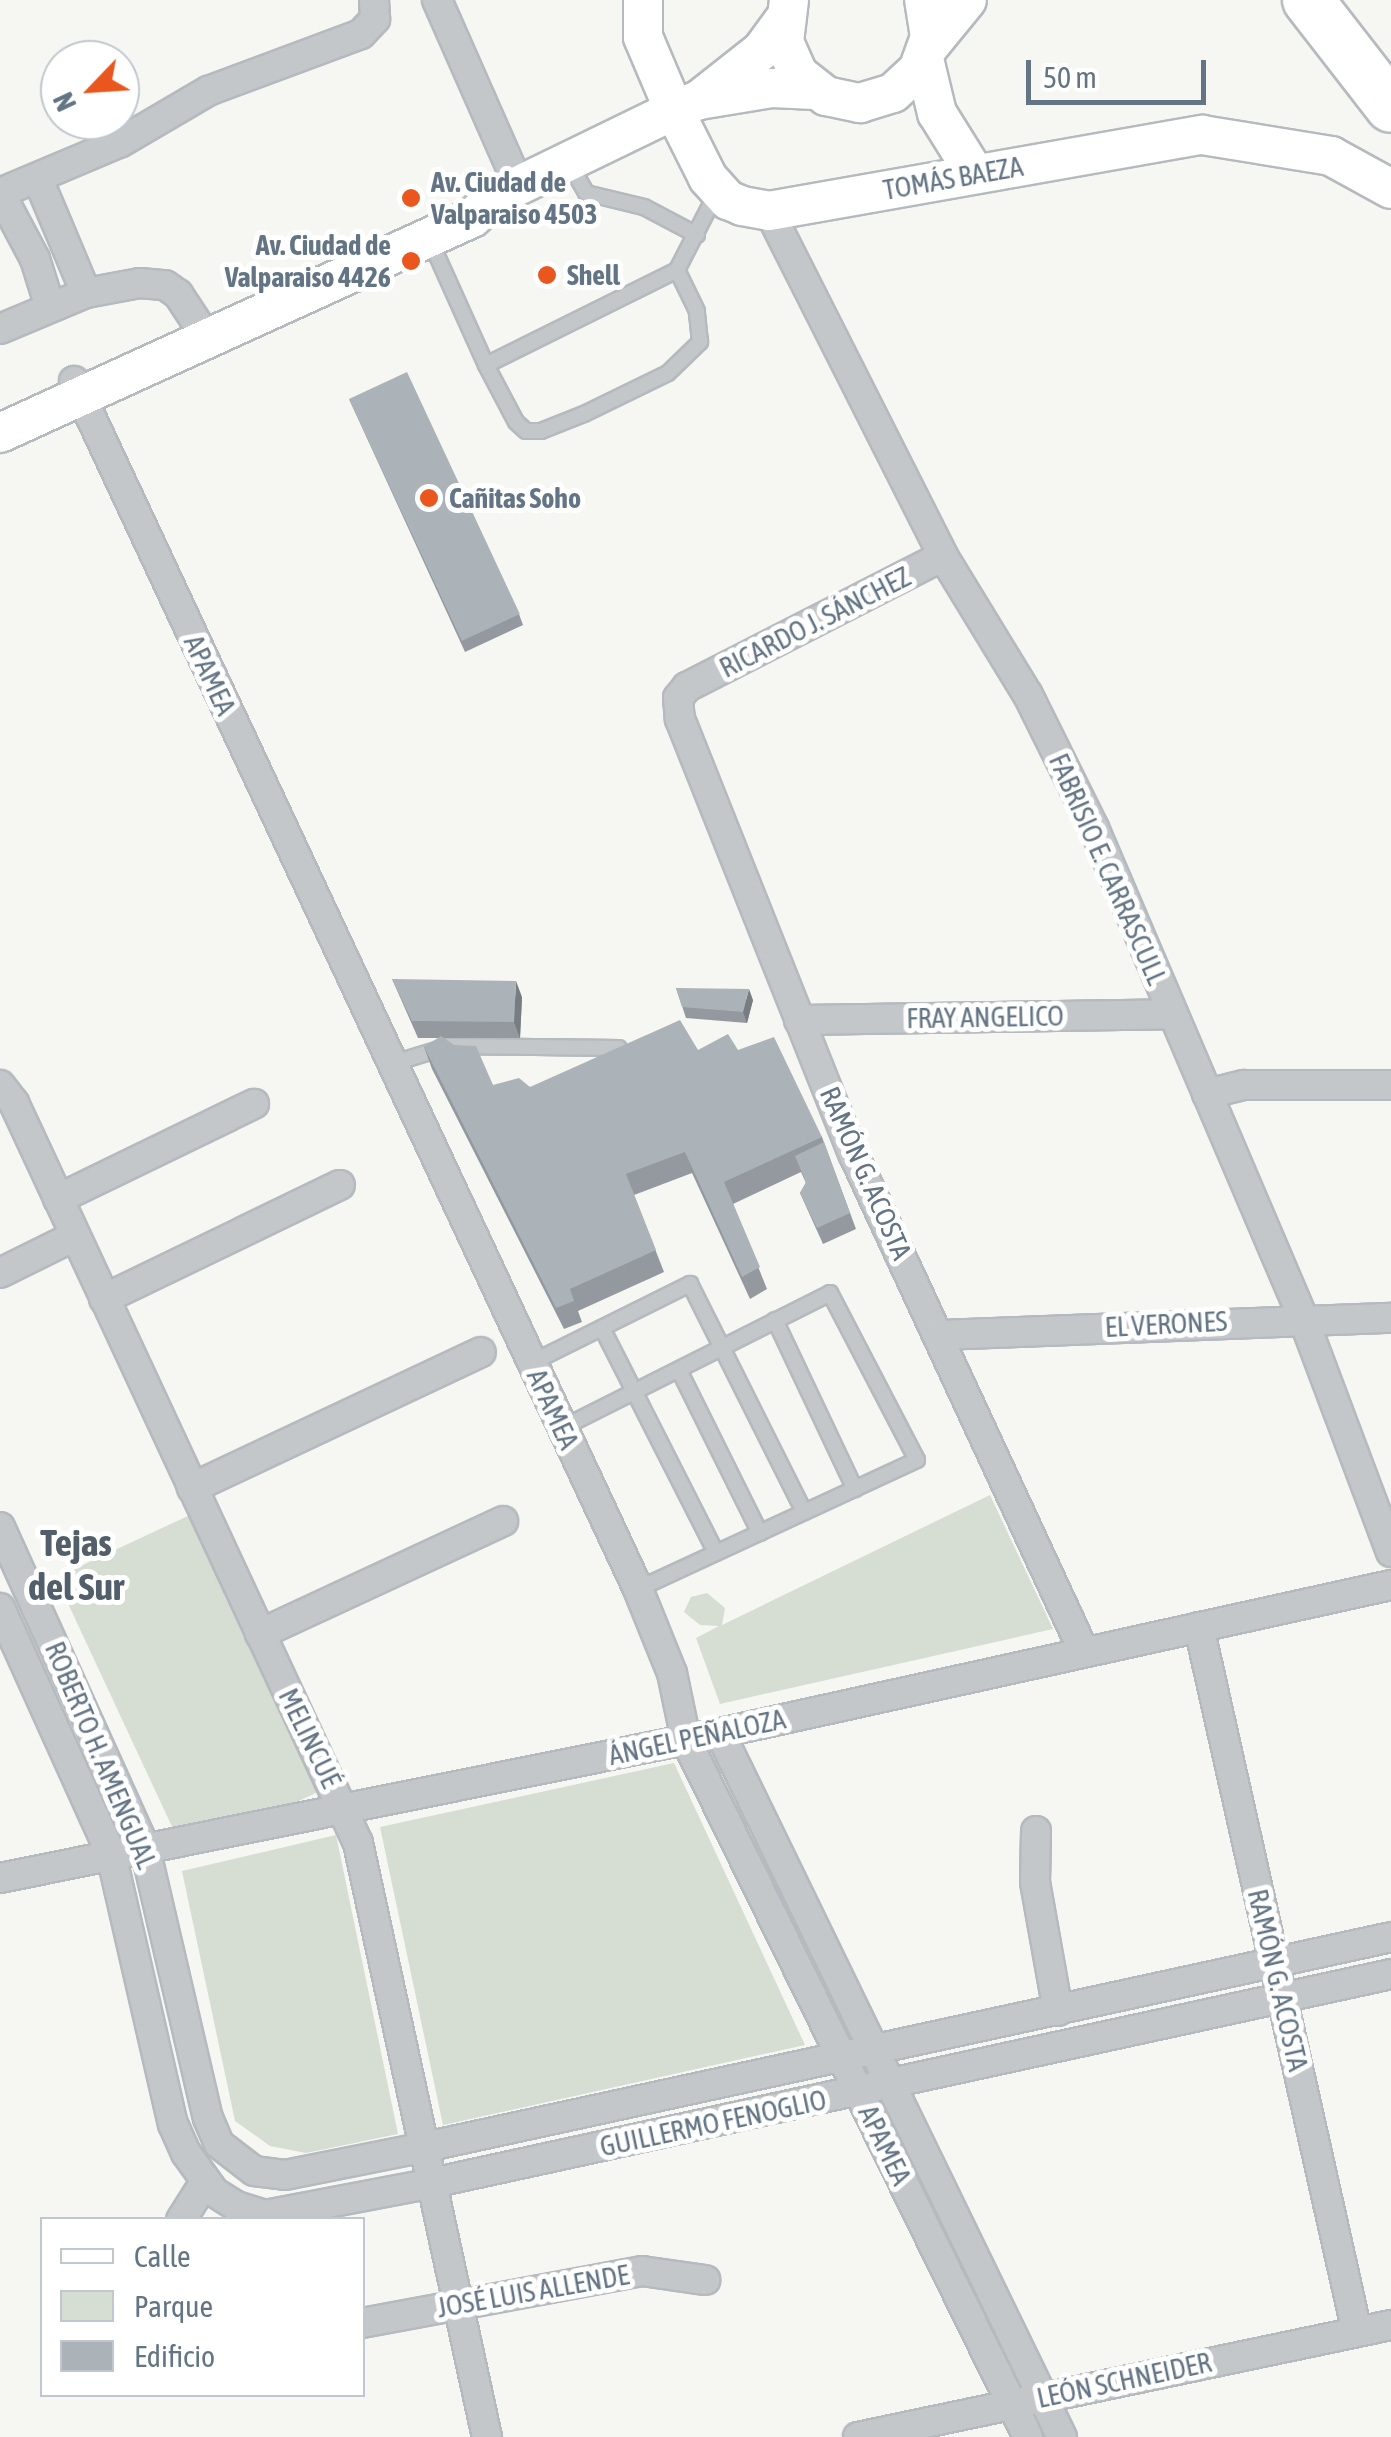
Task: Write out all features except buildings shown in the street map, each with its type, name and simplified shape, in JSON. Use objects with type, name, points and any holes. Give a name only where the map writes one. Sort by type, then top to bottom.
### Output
[{"type":"highway","points":[[1308,0],[1391,107]]},
{"type":"main road","points":[[642,0],[643,37],[687,105],[718,190],[742,206],[769,211]]},
{"type":"main road","points":[[924,0],[930,26],[925,54],[930,96],[949,135],[975,174]]},
{"type":"main road","points":[[882,98],[911,79],[925,54],[967,0]]},
{"type":"main road","points":[[203,330],[472,218],[507,192],[687,105],[762,50],[786,10]]},
{"type":"main road","points":[[786,10],[787,54],[798,74],[816,90]]},
{"type":"main road","points":[[687,105],[772,88],[816,90],[848,102],[882,98],[915,102],[949,135]]},
{"type":"main road","name":"TOMÁS BAEZA","points":[[769,211],[1202,135],[1331,156],[1391,189]]},
{"type":"main road","points":[[6,416],[203,330],[463,200],[507,192]]},
{"type":"street","points":[[50,308],[35,258],[0,193],[122,142],[208,91],[361,34],[375,19],[374,0]]},
{"type":"street","points":[[437,0],[507,192]]},
{"type":"street","points":[[38,179],[86,294]]},
{"type":"street","name":"FABRISIO E. CARRASCULL","points":[[769,211],[943,556],[1036,712],[1094,828],[1304,1318],[1391,1552]]},
{"type":"street","points":[[0,329],[86,294],[140,283],[165,284],[203,330]]},
{"type":"street","name":"APAMEA","points":[[77,388],[638,1589],[672,1674],[686,1740],[1028,2437]]},
{"type":"street","name":"RICARDO J. SÁNCHEZ","points":[[687,688],[943,556]]},
{"type":"street","name":"RAMÓN G. ACOSTA","points":[[687,688],[678,698],[680,719],[853,1153],[941,1335],[1084,1652]]},
{"type":"street","name":"FRAY ANGELICO","points":[[799,1020],[1172,1014]]},
{"type":"street","name":"MELINCUÉ","points":[[0,1085],[14,1102],[260,1634],[344,1806],[367,1873],[487,2437]]},
{"type":"street","points":[[1206,1094],[1244,1085],[1391,1085]]},
{"type":"street","points":[[58,1200],[254,1104]]},
{"type":"street","points":[[104,1299],[340,1185]]},
{"type":"street","points":[[0,1272],[76,1236]]},
{"type":"street","name":"EL VERONES","points":[[941,1335],[1304,1318],[1391,1318]]},
{"type":"street","points":[[192,1488],[481,1352]]},
{"type":"street","points":[[260,1634],[503,1521]]},
{"type":"street","name":"ROBERTO H. AMENGUAL","points":[[0,1527],[145,1848],[208,2118],[219,2144],[234,2160]]},
{"type":"street","name":"ÁNGEL PEÑALOZA","points":[[0,1878],[720,1733],[1391,1585]]},
{"type":"street","name":"ROBERTO H. AMENGUAL","points":[[0,1608],[111,1854],[173,2124],[210,2187]]},
{"type":"street","name":"RAMÓN G. ACOSTA","points":[[1199,1627],[1357,2332]]},
{"type":"street","name":"APAMEA","points":[[720,1733],[1062,2437]]},
{"type":"street","points":[[1036,1831],[1035,1882],[1058,2011]]},
{"type":"street","name":"GUILLERMO FENOGLIO","points":[[234,2160],[254,2171],[284,2174],[425,2147],[1391,1937]]},
{"type":"street","name":"GUILLERMO FENOGLIO","points":[[210,2187],[236,2206],[265,2214],[432,2183],[1391,1974]]},
{"type":"street","points":[[184,2217],[210,2187]]},
{"type":"street","name":"JOSÉ LUIS ALLENDE","points":[[365,2321],[642,2271],[705,2280]]},
{"type":"street","name":"LEÓN SCHNEIDER","points":[[858,2437],[1391,2325]]},
{"type":"lane","points":[[568,162],[586,193],[644,207],[698,235]]},
{"type":"lane","points":[[486,365],[677,270],[718,190]]},
{"type":"lane","points":[[429,237],[486,365],[516,422],[526,431],[542,431],[584,414],[668,373],[700,342],[697,311],[677,270]]},
{"type":"lane","points":[[390,1064],[449,1046],[619,1048]]},
{"type":"lane","points":[[531,1363],[690,1284],[804,1512]]},
{"type":"lane","points":[[562,1428],[830,1293],[917,1460],[638,1589]]},
{"type":"lane","points":[[776,1320],[855,1488]]},
{"type":"lane","points":[[602,1328],[716,1553]]},
{"type":"lane","points":[[679,1370],[760,1533]]},
{"type":"green space","points":[[990,1495],[1053,1629],[720,1704],[696,1638],[719,1626],[700,1625],[684,1612],[691,1597],[707,1593],[725,1608],[722,1625]]},
{"type":"green space","points":[[190,1515],[319,1791],[185,1854],[56,1578]]},
{"type":"green space","points":[[674,1763],[805,2045],[443,2125],[380,1827]]},
{"type":"green space","points":[[336,1835],[398,2134],[306,2153],[270,2146],[235,2121],[182,1871]]},
{"type":"place","name":"Av. Ciudad de Valparaiso 4503","points":[[411,198]]},
{"type":"place","name":"Av. Ciudad de Valparaiso 4426","points":[[411,261]]},
{"type":"place","name":"Shell","points":[[547,275]]},
{"type":"place","name":"Cañitas Soho","points":[[429,498]]},
{"type":"district","name":"Tejas del Sur","points":[[76,1565]]}]
